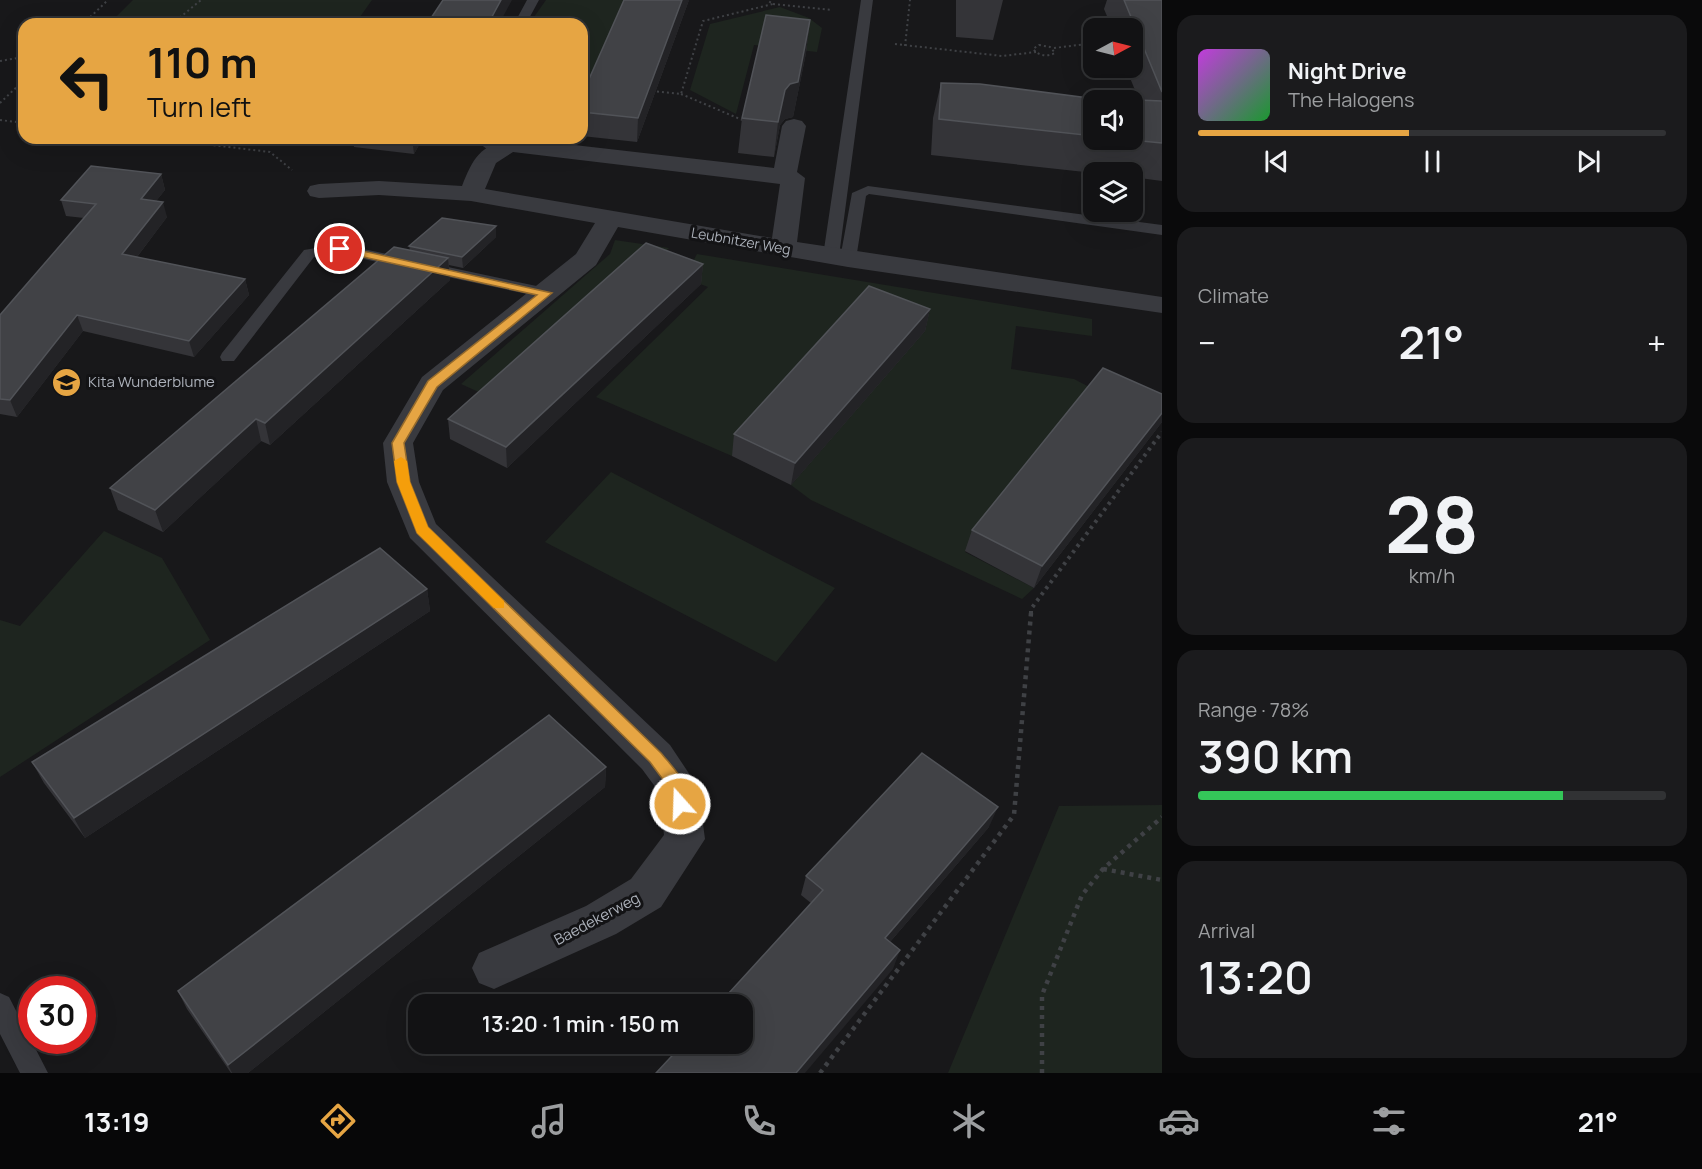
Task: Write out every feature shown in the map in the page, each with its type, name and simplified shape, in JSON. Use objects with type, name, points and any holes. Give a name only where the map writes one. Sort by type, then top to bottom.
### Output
[{"type":"street","points":[[784,177],[794,126]]},
{"type":"street","points":[[471,194],[489,154],[487,144]]},
{"type":"street","points":[[500,144],[793,178],[783,248]]},
{"type":"street","name":"Leubnitzer Weg","points":[[319,191],[379,188],[471,194],[840,258],[1162,305]]},
{"type":"street","name":"Baedekerweg","points":[[494,968],[601,920],[646,893],[685,839],[678,787],[656,757],[422,530],[404,482],[398,443],[432,384],[587,259],[610,218]]},
{"type":"lane","points":[[523,18],[533,0]]},
{"type":"lane","points":[[840,258],[867,0]]},
{"type":"lane","points":[[840,258],[859,193],[868,190],[1162,230]]},
{"type":"lane","points":[[228,357],[309,253],[340,249],[546,293]]},
{"type":"lane","points":[[0,1006],[34,1073]]},
{"type":"path","points":[[89,18],[108,0]]},
{"type":"path","points":[[179,18],[201,0]]},
{"type":"path","points":[[767,0],[773,4]]},
{"type":"path","points":[[905,46],[910,0]]},
{"type":"path","points":[[681,94],[703,21],[773,4],[834,10]]},
{"type":"path","points":[[861,41],[1002,56],[1036,52],[1051,55],[1055,52],[1053,48]]},
{"type":"path","points":[[1036,52],[1034,48],[1039,45],[1053,48],[1083,44]]},
{"type":"path","points":[[0,61],[18,58]]},
{"type":"path","points":[[0,104],[18,86]]},
{"type":"path","points":[[588,86],[593,86]]},
{"type":"path","points":[[648,91],[681,94],[742,121],[794,126]]},
{"type":"path","points":[[0,120],[18,122]]},
{"type":"path","points":[[214,144],[270,152],[319,191]]},
{"type":"path","points":[[820,1073],[1014,815],[1031,609],[1162,432]]},
{"type":"path","points":[[1042,1073],[1042,995],[1082,895],[1103,869],[1162,817]]},
{"type":"path","points":[[1103,869],[1162,880]]},
{"type":"shaded area","points":[[133,0],[372,0],[359,18],[115,18]]},
{"type":"shaded area","points":[[546,0],[633,0],[600,80],[588,79],[588,18],[533,18]]},
{"type":"shaded area","points":[[780,7],[809,18],[822,28],[817,52],[754,45],[736,114],[690,90],[710,24]]},
{"type":"shaded area","points":[[615,240],[669,248],[659,258],[691,265],[697,254],[1092,319],[1092,336],[1016,326],[1011,369],[1074,379],[1095,390],[965,552],[1034,588],[1022,599],[811,500],[791,485],[924,331],[865,308],[732,456],[596,397],[708,287],[646,263],[494,399],[461,384],[610,254]]},
{"type":"shaded area","points":[[611,472],[835,588],[776,662],[545,542]]},
{"type":"shaded area","points":[[104,531],[162,558],[210,640],[0,777],[0,620],[20,626]]},
{"type":"shaded area","points":[[1162,805],[1162,1073],[948,1073],[1059,806]]},
{"type":"building","points":[[443,0],[501,0],[491,18],[431,18]]},
{"type":"building","points":[[624,0],[682,0],[638,118],[588,113],[588,81]]},
{"type":"building","points":[[1124,0],[1162,0],[1162,92],[1143,46],[1143,18],[1131,18]]},
{"type":"building","points":[[766,15],[810,20],[798,82],[790,84],[785,90],[778,122],[742,118]]},
{"type":"building","points":[[941,83],[980,84],[1083,97],[1083,135],[939,119]]},
{"type":"building","points":[[1143,100],[1162,101],[1162,143],[1143,141]]},
{"type":"building","points":[[91,166],[161,174],[141,199],[163,202],[122,254],[245,279],[189,341],[77,315],[10,400],[0,399],[0,315],[96,204],[61,200]]},
{"type":"building","points":[[442,218],[496,226],[462,257],[409,246]]},
{"type":"building","points":[[646,243],[703,264],[506,447],[448,419]]},
{"type":"building","points":[[394,247],[448,258],[265,423],[256,419],[155,510],[110,488]]},
{"type":"building","points":[[869,286],[930,309],[795,463],[734,434]]},
{"type":"building","points":[[1103,368],[1162,394],[1162,413],[1042,566],[972,530]]},
{"type":"building","points":[[380,548],[427,589],[74,818],[32,762]]},
{"type":"building","points":[[549,715],[606,767],[228,1065],[178,991]]},
{"type":"building","points":[[922,753],[998,807],[885,938],[900,950],[796,1073],[656,1073],[674,1054],[753,1054],[753,994],[728,994],[823,890],[806,876]]},
{"type":"slow traffic","points":[[401,461],[404,482],[422,530],[499,604]]},
{"type":"place","name":"Kita Wunderblume","points":[[67,382]]},
{"type":"route","points":[[340,249],[546,293],[432,384],[398,443],[404,482],[422,530],[656,757],[678,787],[680,804]]}]
